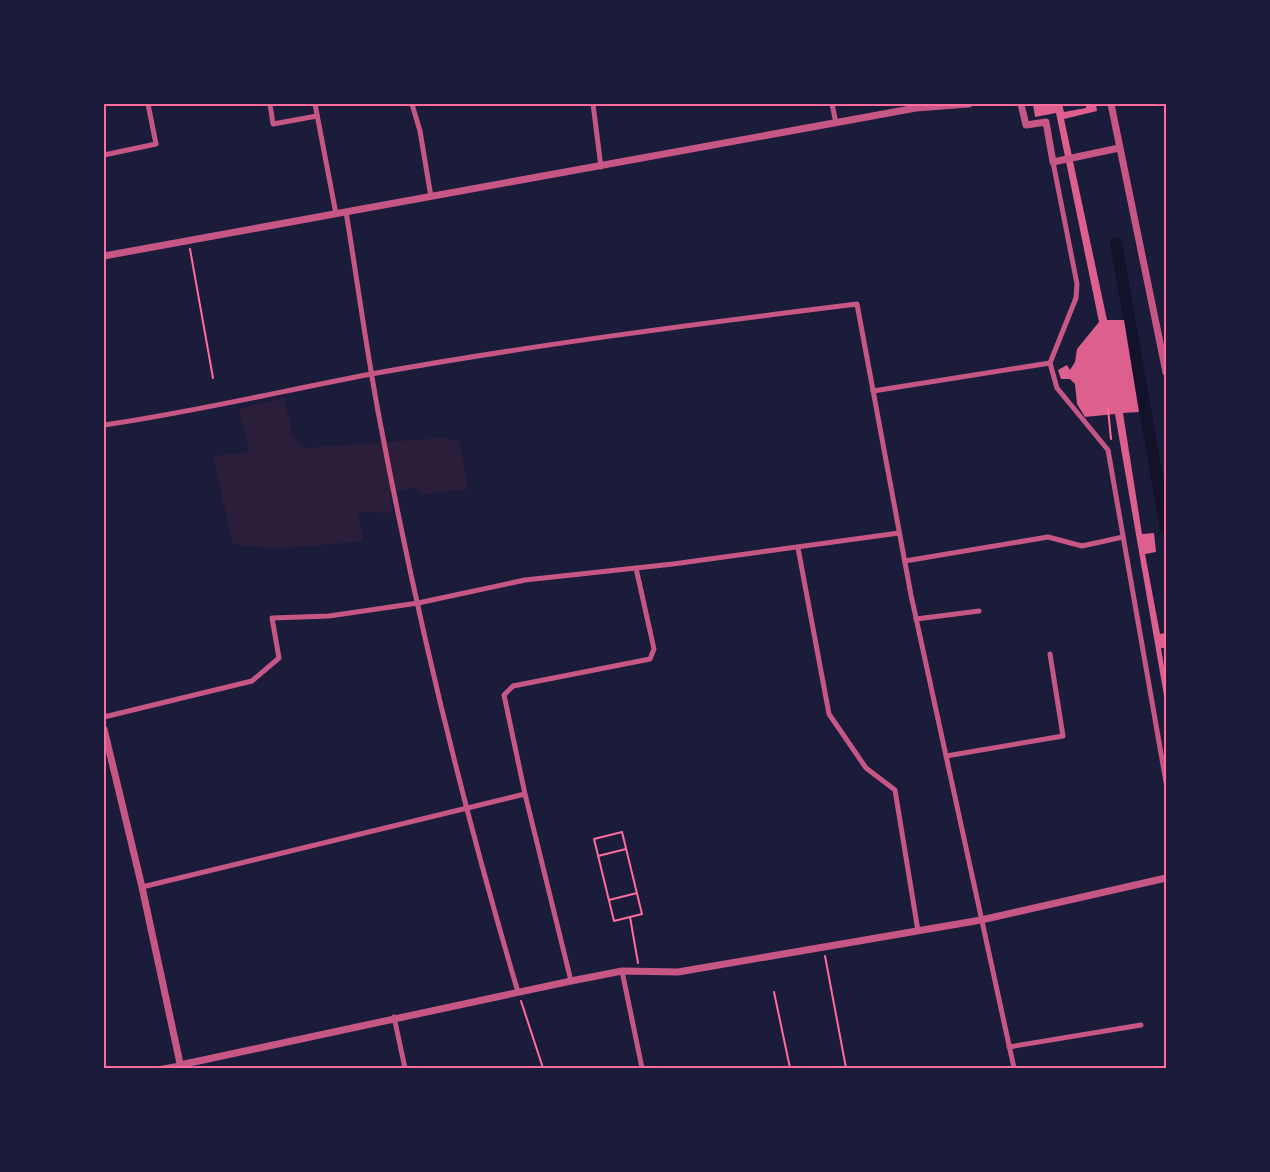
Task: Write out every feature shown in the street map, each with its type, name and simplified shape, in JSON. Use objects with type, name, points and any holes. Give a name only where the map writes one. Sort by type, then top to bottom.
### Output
[{"type":"street","points":[[104,155],[156,144],[148,104]]},
{"type":"street","points":[[270,104],[273,124],[317,116]]},
{"type":"street","points":[[315,104],[336,214]]},
{"type":"street","points":[[412,104],[420,131],[431,197]]},
{"type":"street","points":[[593,104],[601,167]]},
{"type":"street","points":[[832,104],[836,123]]},
{"type":"street","points":[[104,256],[916,108],[969,104]]},
{"type":"street","points":[[1021,104],[1026,125],[1046,122],[1077,284],[1076,298],[1050,363],[1057,388],[1107,450],[1167,782]]},
{"type":"street","points":[[1111,104],[1167,372]]},
{"type":"street","points":[[1053,162],[1119,148]]},
{"type":"street","points":[[346,212],[381,426],[418,603],[467,808],[518,992]]},
{"type":"street","points":[[104,426],[162,417],[372,374],[717,321],[857,304],[916,619],[1014,1068]]},
{"type":"street","points":[[873,391],[1050,363]]},
{"type":"street","points":[[104,717],[252,681],[279,658],[272,618],[329,616],[418,603],[525,580],[798,548],[899,533]]},
{"type":"street","points":[[905,561],[1048,537],[1082,546],[1123,537]]},
{"type":"street","points":[[798,548],[828,714],[866,768],[895,790],[918,931]]},
{"type":"street","points":[[571,981],[525,794],[504,695],[513,686],[650,659],[654,649],[636,568]]},
{"type":"street","points":[[916,619],[979,611]]},
{"type":"street","points":[[946,756],[1063,736],[1050,654]]},
{"type":"street","points":[[104,729],[142,887],[181,1067]]},
{"type":"street","points":[[142,887],[525,794]]},
{"type":"street","points":[[163,1068],[181,1067],[394,1017],[622,971],[678,972],[981,920],[1167,878]]},
{"type":"street","points":[[622,971],[642,1068]]},
{"type":"street","points":[[394,1017],[405,1068]]},
{"type":"street","points":[[1010,1047],[1141,1025]]},
{"type":"path","points":[[188,240],[213,378]]},
{"type":"path","points":[[1107,450],[1112,449],[1108,409]]},
{"type":"path","points":[[622,832],[642,914],[614,921],[598,856],[594,839],[622,832]]},
{"type":"path","points":[[598,856],[626,849]]},
{"type":"path","points":[[609,900],[637,893]]},
{"type":"path","points":[[630,916],[640,972]]},
{"type":"path","points":[[824,947],[846,1068]]},
{"type":"path","points":[[518,992],[543,1068]]},
{"type":"path","points":[[774,992],[790,1068]]},
{"type":"shaded area","points":[[284,398],[293,437],[306,448],[440,438],[459,441],[468,489],[420,495],[419,486],[390,493],[392,513],[358,512],[363,541],[281,548],[233,544],[213,456],[249,452],[239,409]]},
{"type":"building","points":[[1033,104],[1062,104],[1064,112],[1086,108],[1086,104],[1096,104],[1097,111],[1064,119],[1107,320],[1124,320],[1139,412],[1123,413],[1142,534],[1154,533],[1156,552],[1145,554],[1160,634],[1166,633],[1166,648],[1161,648],[1166,679],[1166,707],[1115,414],[1085,417],[1077,404],[1075,384],[1070,379],[1061,379],[1058,370],[1067,365],[1070,370],[1075,362],[1077,349],[1099,322],[1056,113],[1035,117]]},
{"type":"waterway","points":[[1116,243],[1166,529]]}]
